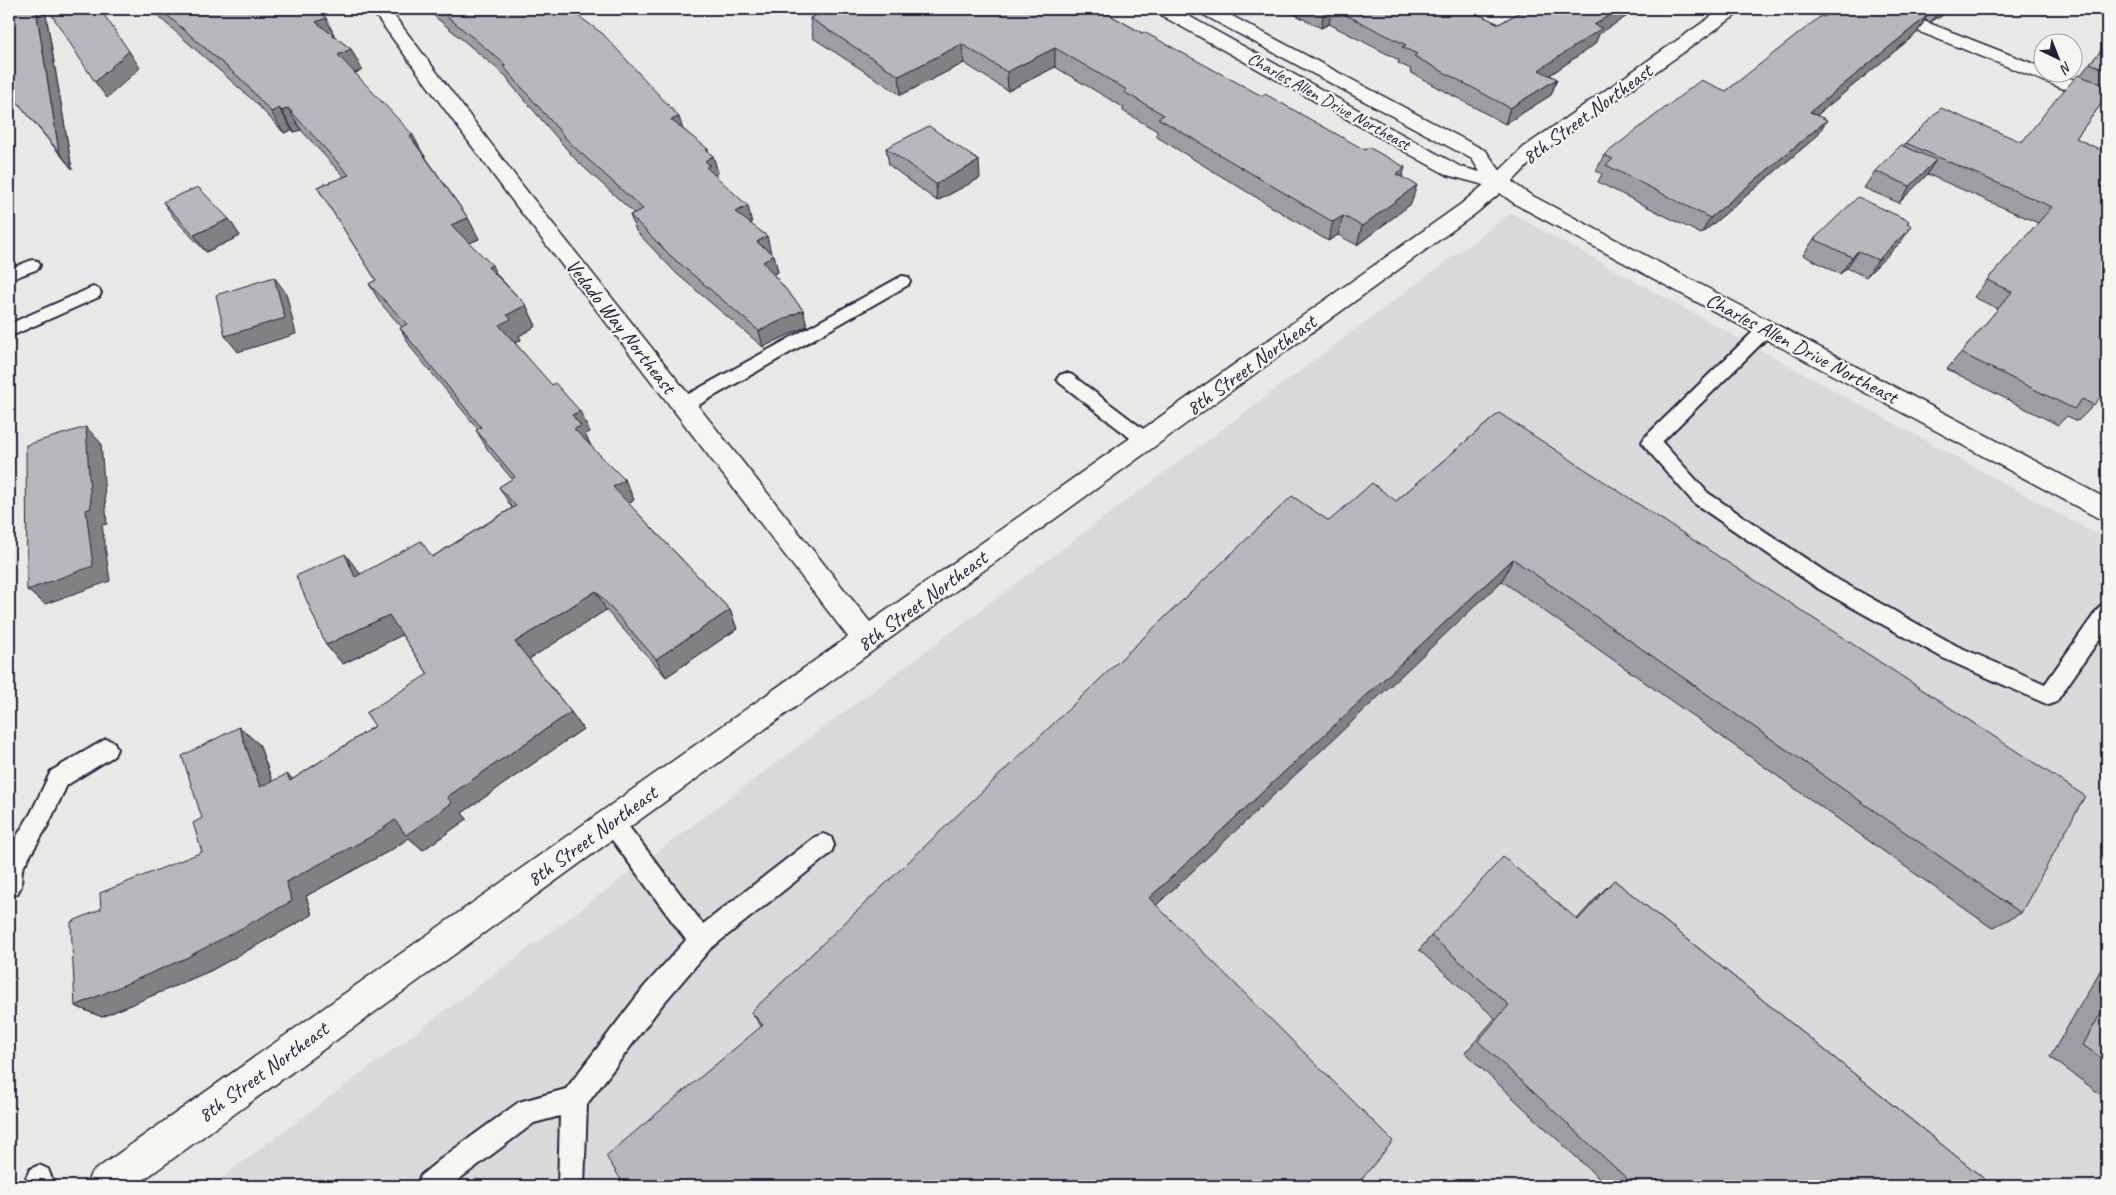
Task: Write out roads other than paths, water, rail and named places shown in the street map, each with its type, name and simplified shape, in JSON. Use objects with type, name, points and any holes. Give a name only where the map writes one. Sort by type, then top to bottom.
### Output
[{"type":"street","name":"Vedado Way Northeast","points":[[380,9],[521,198],[867,640]]},
{"type":"street","name":"Charles Allen Drive Northeast","points":[[1163,9],[1454,170],[1499,182]]},
{"type":"street","name":"Charles Allen Drive Northeast","points":[[1206,9],[1479,155],[1499,182],[1522,199],[2107,511]]},
{"type":"street","name":"8th Street Northeast","points":[[104,1186],[1468,209],[1531,150],[1734,9]]},
{"type":"street","points":[[1878,9],[2107,100]]},
{"type":"lane","points":[[9,275],[32,265]]},
{"type":"lane","points":[[682,406],[902,281]]},
{"type":"lane","points":[[9,331],[94,293]]},
{"type":"lane","points":[[1766,329],[1651,442],[1700,498],[1826,582],[1950,652],[2049,696],[2107,612]]},
{"type":"lane","points":[[1066,379],[1145,440]]},
{"type":"lane","points":[[9,886],[11,866],[39,820],[59,778],[106,749]]},
{"type":"lane","points":[[612,822],[701,941]]},
{"type":"lane","points":[[572,1186],[574,1100],[653,996],[701,941],[822,845]]},
{"type":"lane","points":[[430,1186],[451,1167],[528,1111],[574,1100]]}]
